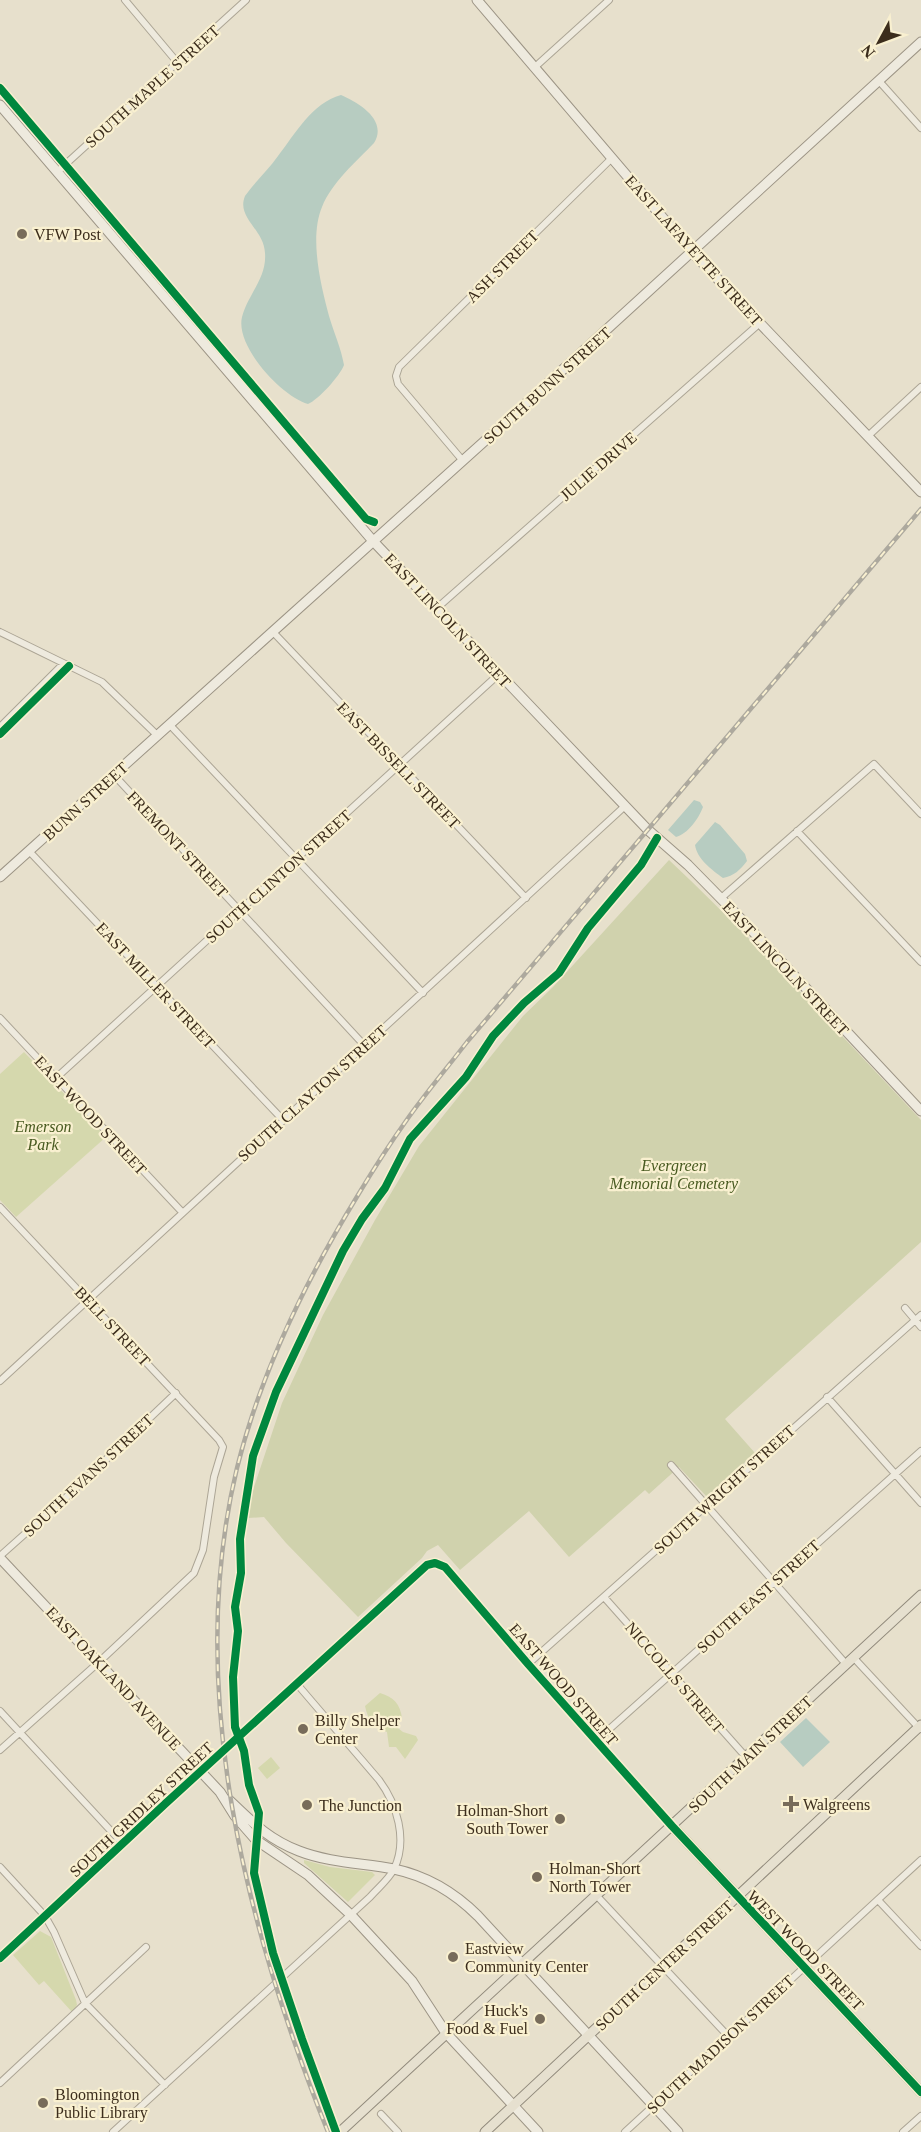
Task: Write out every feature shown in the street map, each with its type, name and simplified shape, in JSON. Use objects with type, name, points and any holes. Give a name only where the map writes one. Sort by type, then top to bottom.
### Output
[{"type":"main road","name":"EAST LAFAYETTE STREET","points":[[477,0],[692,252],[921,492]]},
{"type":"main road","name":"SOUTH BUNN STREET","points":[[169,724],[463,461],[921,42]]},
{"type":"main road","name":"EAST LINCOLN STREET","points":[[0,105],[373,541],[625,806],[720,899],[921,1111]]},
{"type":"main road","name":"BUNN STREET","points":[[0,877],[169,724]]},
{"type":"main road","name":"EAST OAKLAND AVENUE","points":[[0,1557],[220,1792],[239,1822],[256,1840],[308,1875],[351,1915],[412,1981],[443,2036],[538,2132]]},
{"type":"main road","name":"SOUTH MAIN STREET","points":[[340,2132],[921,1595]]},
{"type":"main road","name":"SOUTH CENTER STREET","points":[[486,2132],[920,1728]]},
{"type":"main road","points":[[220,1792],[257,1828],[287,1846],[326,1859],[394,1869],[438,1885],[458,1898],[478,1916],[678,2132]]},
{"type":"main road","name":"WEST WOOD STREET","points":[[672,1826],[921,2092]]},
{"type":"street","points":[[125,0],[177,62]]},
{"type":"street","name":"SOUTH MAPLE STREET","points":[[57,172],[246,0]]},
{"type":"street","points":[[535,67],[609,0]]},
{"type":"street","points":[[879,81],[921,128]]},
{"type":"street","name":"ASH STREET","points":[[463,461],[398,384],[396,376],[399,368],[612,158]]},
{"type":"street","name":"JULIE DRIVE","points":[[437,608],[760,323]]},
{"type":"street","points":[[867,436],[921,387]]},
{"type":"street","points":[[0,632],[102,682],[157,735]]},
{"type":"street","name":"EAST BISSELL STREET","points":[[273,632],[526,897]]},
{"type":"street","points":[[0,727],[63,664]]},
{"type":"street","name":"SOUTH CLINTON STREET","points":[[56,1078],[500,674]]},
{"type":"street","points":[[169,724],[423,993]]},
{"type":"street","points":[[720,899],[874,764],[921,814]]},
{"type":"street","name":"FREMONT STREET","points":[[114,776],[242,911],[248,921],[364,1045]]},
{"type":"street","name":"SOUTH CLAYTON STREET","points":[[0,1381],[625,806]]},
{"type":"street","points":[[797,831],[921,962]]},
{"type":"street","name":"EAST MILLER STREET","points":[[29,851],[283,1120]]},
{"type":"street","name":"EAST WOOD STREET","points":[[0,1018],[182,1212]]},
{"type":"street","name":"BELL STREET","points":[[0,1207],[176,1393],[223,1447],[214,1478],[203,1550],[194,1573],[99,1662]]},
{"type":"street","points":[[904,1308],[921,1327]]},
{"type":"street","name":"SOUTH WRIGHT STREET","points":[[528,1664],[921,1315]]},
{"type":"street","name":"SOUTH EVANS STREET","points":[[0,1557],[176,1393]]},
{"type":"street","points":[[827,1397],[921,1503]]},
{"type":"street","name":"SOUTH EAST STREET","points":[[596,1741],[921,1451]]},
{"type":"street","points":[[671,1465],[774,1582],[849,1661],[920,1728]]},
{"type":"street","name":"EAST WOOD STREET","points":[[435,1563],[445,1567],[672,1826]]},
{"type":"street","name":"SOUTH GRIDLEY STREET","points":[[0,1958],[427,1565],[435,1563]]},
{"type":"street","name":"NICCOLLS STREET","points":[[604,1597],[746,1757]]},
{"type":"street","points":[[0,1750],[99,1662]]},
{"type":"street","points":[[113,2132],[351,1915],[394,1869],[399,1845],[399,1828],[396,1811],[389,1795],[380,1780],[297,1684]]},
{"type":"street","points":[[0,1711],[123,1844]]},
{"type":"street","name":"SOUTH MADISON STREET","points":[[625,2132],[921,1860]]},
{"type":"street","points":[[0,1867],[45,1917],[54,1932],[85,2003],[165,2085]]},
{"type":"street","points":[[597,1896],[728,2036]]},
{"type":"street","points":[[878,1900],[921,1946]]},
{"type":"street","points":[[0,2083],[146,1947]]},
{"type":"street","points":[[381,2114],[398,2132]]},
{"type":"street","points":[[903,2132],[921,2116]]},
{"type":"green space","name":"Evergreen Memorial Cemetery","points":[[669,860],[766,956],[921,1120],[921,1242],[725,1419],[755,1453],[707,1497],[679,1467],[649,1494],[645,1490],[569,1557],[529,1511],[460,1570],[438,1545],[427,1551],[358,1617],[264,1517],[248,1518],[251,1496],[282,1403],[323,1315],[419,1146],[523,1016],[553,987]]},
{"type":"green space","name":"Emerson Park","points":[[24,1052],[106,1137],[16,1217],[0,1200],[0,1074]]},
{"type":"green space","points":[[380,1693],[393,1699],[400,1709],[402,1718],[394,1725],[403,1732],[416,1736],[418,1740],[405,1759],[396,1747],[389,1747],[387,1732],[378,1728],[368,1715],[365,1706]]},
{"type":"green space","points":[[271,1757],[280,1768],[267,1779],[258,1768]]},
{"type":"green space","points":[[304,1860],[330,1867],[372,1872],[375,1875],[348,1902],[304,1863]]},
{"type":"green space","points":[[40,1931],[51,1937],[76,2000],[77,2005],[72,2012],[44,1981],[39,1985],[13,1955]]},
{"type":"shaded area","points":[[341,95],[370,113],[377,127],[377,135],[374,143],[332,189],[318,219],[316,247],[320,277],[344,365],[328,387],[308,404],[297,399],[273,381],[246,342],[242,329],[242,317],[263,270],[265,253],[260,237],[247,217],[243,204],[245,196],[305,120],[321,105]]},
{"type":"shaded area","points":[[694,800],[700,802],[703,807],[689,829],[676,837],[668,830]]},
{"type":"shaded area","points":[[715,822],[745,854],[747,861],[736,872],[723,878],[702,859],[695,845]]},
{"type":"shaded area","points":[[806,1718],[830,1742],[803,1767],[780,1742]]},
{"type":"railway","points":[[328,2132],[298,2054],[249,1890],[232,1806],[221,1721],[217,1636],[222,1551],[237,1468],[259,1396],[303,1293],[369,1176],[413,1111],[467,1042],[921,509]]},
{"type":"cycle path","points":[[0,88],[366,519],[374,522]]},
{"type":"cycle path","points":[[0,734],[69,666]]},
{"type":"cycle path","points":[[336,2132],[273,1953],[254,1873],[259,1813],[249,1785],[244,1751],[235,1727],[233,1677],[238,1631],[235,1607],[241,1573],[240,1539],[253,1456],[276,1392],[343,1251],[362,1219],[385,1188],[410,1139],[466,1077],[493,1036],[524,1003],[559,973],[588,928],[641,865],[657,838]]},
{"type":"cycle path","points":[[0,1958],[427,1565],[435,1563],[445,1567],[672,1826],[921,2092]]},
{"type":"place","name":"VFW Post","points":[[22,234]]},
{"type":"place","name":"Billy Shelper Center","points":[[303,1729]]},
{"type":"place","name":"Walgreens","points":[[791,1804]]},
{"type":"place","name":"The Junction","points":[[307,1805]]},
{"type":"place","name":"Holman-Short South Tower","points":[[560,1819]]},
{"type":"place","name":"Holman-Short North Tower","points":[[537,1877]]},
{"type":"place","name":"Eastview Community Center","points":[[453,1957]]},
{"type":"place","name":"Huck's Food & Fuel","points":[[540,2019]]},
{"type":"place","name":"Bloomington Public Library","points":[[43,2103]]}]
